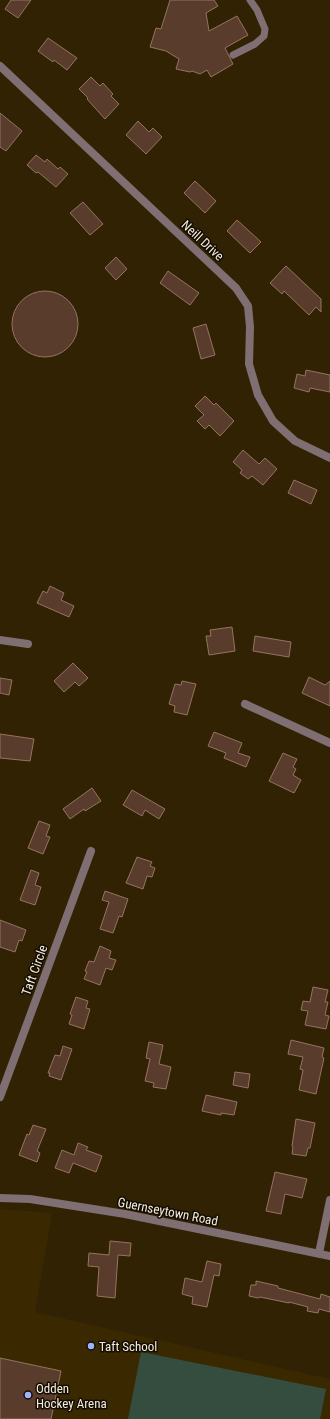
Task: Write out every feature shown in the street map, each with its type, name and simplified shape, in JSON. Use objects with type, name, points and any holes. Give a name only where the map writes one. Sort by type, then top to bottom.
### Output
[{"type":"street","name":"Neill Drive","points":[[0,66],[236,288],[248,306],[250,326],[249,364],[258,395],[273,421],[295,441],[330,458]]},
{"type":"street","points":[[0,640],[28,644]]},
{"type":"street","points":[[245,704],[330,743]]},
{"type":"street","name":"Taft Circle","points":[[0,1097],[91,851]]},
{"type":"street","name":"Guernseytown Road","points":[[0,1198],[30,1199],[125,1214],[330,1256]]},
{"type":"street","points":[[319,1253],[330,1200]]},
{"type":"lane","points":[[233,55],[255,44],[264,36],[265,29],[257,10],[250,0]]},
{"type":"shaded area","name":"Taft School","points":[[0,1209],[52,1213],[35,1312],[330,1379],[330,1419],[0,1419]]},
{"type":"green space","points":[[141,1352],[326,1389],[320,1419],[128,1419]]},
{"type":"building","points":[[11,0],[31,0],[18,18],[5,9]]},
{"type":"building","points":[[170,0],[214,0],[218,6],[206,13],[209,31],[237,16],[248,35],[225,48],[233,64],[211,77],[207,70],[200,74],[192,71],[190,72],[176,69],[179,59],[166,51],[150,47],[156,28],[161,29]]},
{"type":"building","points":[[48,38],[77,58],[67,70],[54,60],[53,62],[38,51]]},
{"type":"building","points":[[91,77],[100,86],[103,83],[113,94],[111,96],[119,104],[105,119],[79,89]]},
{"type":"building","points":[[0,113],[22,131],[6,151],[0,147]]},
{"type":"building","points":[[138,121],[149,132],[153,128],[162,137],[146,154],[126,135]]},
{"type":"building","points":[[36,155],[45,162],[47,159],[58,169],[60,167],[68,174],[56,187],[27,165]]},
{"type":"building","points":[[195,181],[216,201],[205,213],[184,193]]},
{"type":"building","points":[[83,202],[103,224],[90,235],[70,213]]},
{"type":"building","points":[[237,220],[261,242],[250,253],[227,231]]},
{"type":"building","points":[[116,257],[127,269],[116,280],[105,268]]},
{"type":"building","points":[[286,266],[321,299],[321,312],[316,307],[309,315],[284,291],[282,294],[270,283]]},
{"type":"building","points":[[168,271],[199,293],[190,305],[160,283]]},
{"type":"building","points":[[45,291],[57,294],[68,301],[75,312],[78,324],[75,336],[68,347],[57,354],[45,357],[33,354],[22,347],[15,336],[12,324],[15,312],[22,301],[33,294]]},
{"type":"building","points":[[206,324],[215,355],[201,359],[193,328]]},
{"type":"building","points":[[306,370],[330,375],[330,392],[310,388],[309,392],[294,388],[297,374],[305,376]]},
{"type":"building","points":[[205,396],[214,405],[216,403],[234,421],[220,436],[209,425],[205,429],[197,421],[204,415],[195,406]]},
{"type":"building","points":[[243,450],[259,464],[265,458],[277,469],[263,485],[252,476],[248,479],[240,473],[242,470],[233,462]]},
{"type":"building","points":[[294,480],[317,490],[311,504],[288,493]]},
{"type":"building","points":[[50,586],[64,593],[61,600],[74,606],[69,617],[37,603],[43,591],[47,593]]},
{"type":"building","points":[[232,627],[235,651],[209,655],[206,636],[211,636],[210,630]]},
{"type":"building","points":[[255,636],[291,642],[289,657],[253,651]]},
{"type":"building","points":[[73,663],[88,678],[79,686],[75,682],[64,692],[54,681]]},
{"type":"building","points":[[309,677],[325,685],[330,681],[330,706],[302,693]]},
{"type":"building","points":[[0,678],[12,680],[9,695],[0,693]]},
{"type":"building","points":[[182,681],[196,684],[187,715],[174,712],[175,706],[169,704],[175,684],[181,685]]},
{"type":"building","points":[[214,732],[242,743],[238,753],[250,757],[246,767],[224,758],[226,753],[208,746]]},
{"type":"building","points":[[0,734],[34,739],[30,761],[0,758]]},
{"type":"building","points":[[283,753],[297,759],[293,767],[296,769],[293,775],[301,780],[294,793],[269,781]]},
{"type":"building","points":[[92,788],[101,801],[85,811],[84,809],[70,819],[63,809]]},
{"type":"building","points":[[132,790],[165,809],[159,819],[145,810],[142,816],[123,805]]},
{"type":"building","points":[[39,821],[50,825],[46,836],[50,837],[43,854],[28,848]]},
{"type":"building","points":[[137,857],[152,862],[150,866],[155,868],[152,877],[147,876],[143,889],[126,883]]},
{"type":"building","points":[[31,870],[39,873],[35,885],[41,887],[35,905],[20,900]]},
{"type":"building","points":[[105,891],[128,899],[122,917],[119,916],[113,933],[100,929],[109,902],[102,900]]},
{"type":"building","points":[[0,920],[26,930],[22,941],[19,940],[15,952],[0,947]]},
{"type":"building","points":[[100,946],[111,951],[109,958],[116,960],[112,970],[106,968],[100,985],[84,979],[89,961],[94,962]]},
{"type":"building","points":[[313,987],[328,990],[325,1002],[328,1002],[325,1015],[329,1016],[326,1029],[305,1025],[308,1011],[301,1010],[303,1001],[310,1002]]},
{"type":"building","points":[[76,997],[88,1001],[86,1008],[90,1009],[84,1029],[69,1024],[72,1015],[70,1014]]},
{"type":"building","points":[[291,1040],[324,1048],[322,1057],[324,1058],[316,1094],[299,1090],[303,1070],[300,1069],[303,1057],[288,1054]]},
{"type":"building","points":[[149,1042],[163,1045],[159,1064],[171,1067],[166,1089],[153,1087],[154,1083],[145,1081],[150,1059],[146,1058]]},
{"type":"building","points":[[63,1046],[72,1049],[61,1080],[49,1076],[50,1073],[48,1073],[55,1055],[60,1056]]},
{"type":"building","points":[[235,1072],[250,1074],[248,1088],[233,1085]]},
{"type":"building","points":[[206,1095],[237,1102],[234,1115],[221,1113],[221,1115],[202,1111]]},
{"type":"building","points":[[296,1119],[315,1123],[310,1148],[308,1148],[306,1156],[292,1154]]},
{"type":"building","points":[[33,1125],[46,1129],[37,1151],[40,1153],[37,1162],[19,1155],[27,1134],[29,1135]]},
{"type":"building","points":[[78,1143],[88,1147],[86,1150],[102,1156],[96,1172],[73,1163],[69,1173],[55,1168],[62,1150],[74,1155]]},
{"type":"building","points":[[275,1172],[307,1179],[302,1198],[285,1194],[281,1214],[266,1211]]},
{"type":"building","points":[[110,1241],[131,1243],[130,1256],[118,1255],[115,1298],[97,1296],[99,1267],[88,1266],[89,1253],[109,1255]]},
{"type":"building","points":[[207,1261],[221,1264],[219,1276],[214,1275],[207,1307],[192,1304],[193,1297],[182,1294],[185,1278],[202,1282]]},
{"type":"building","points":[[256,1281],[320,1299],[321,1294],[330,1297],[330,1312],[319,1309],[318,1313],[307,1311],[308,1307],[289,1302],[249,1296],[251,1285],[256,1285]]},
{"type":"building","name":"Odden Hockey Arena","points":[[0,1358],[61,1371],[51,1419],[0,1419]]},
{"type":"place","name":"Taft School","points":[[91,1346]]},
{"type":"place","name":"Odden Hockey Arena","points":[[28,1395]]}]
